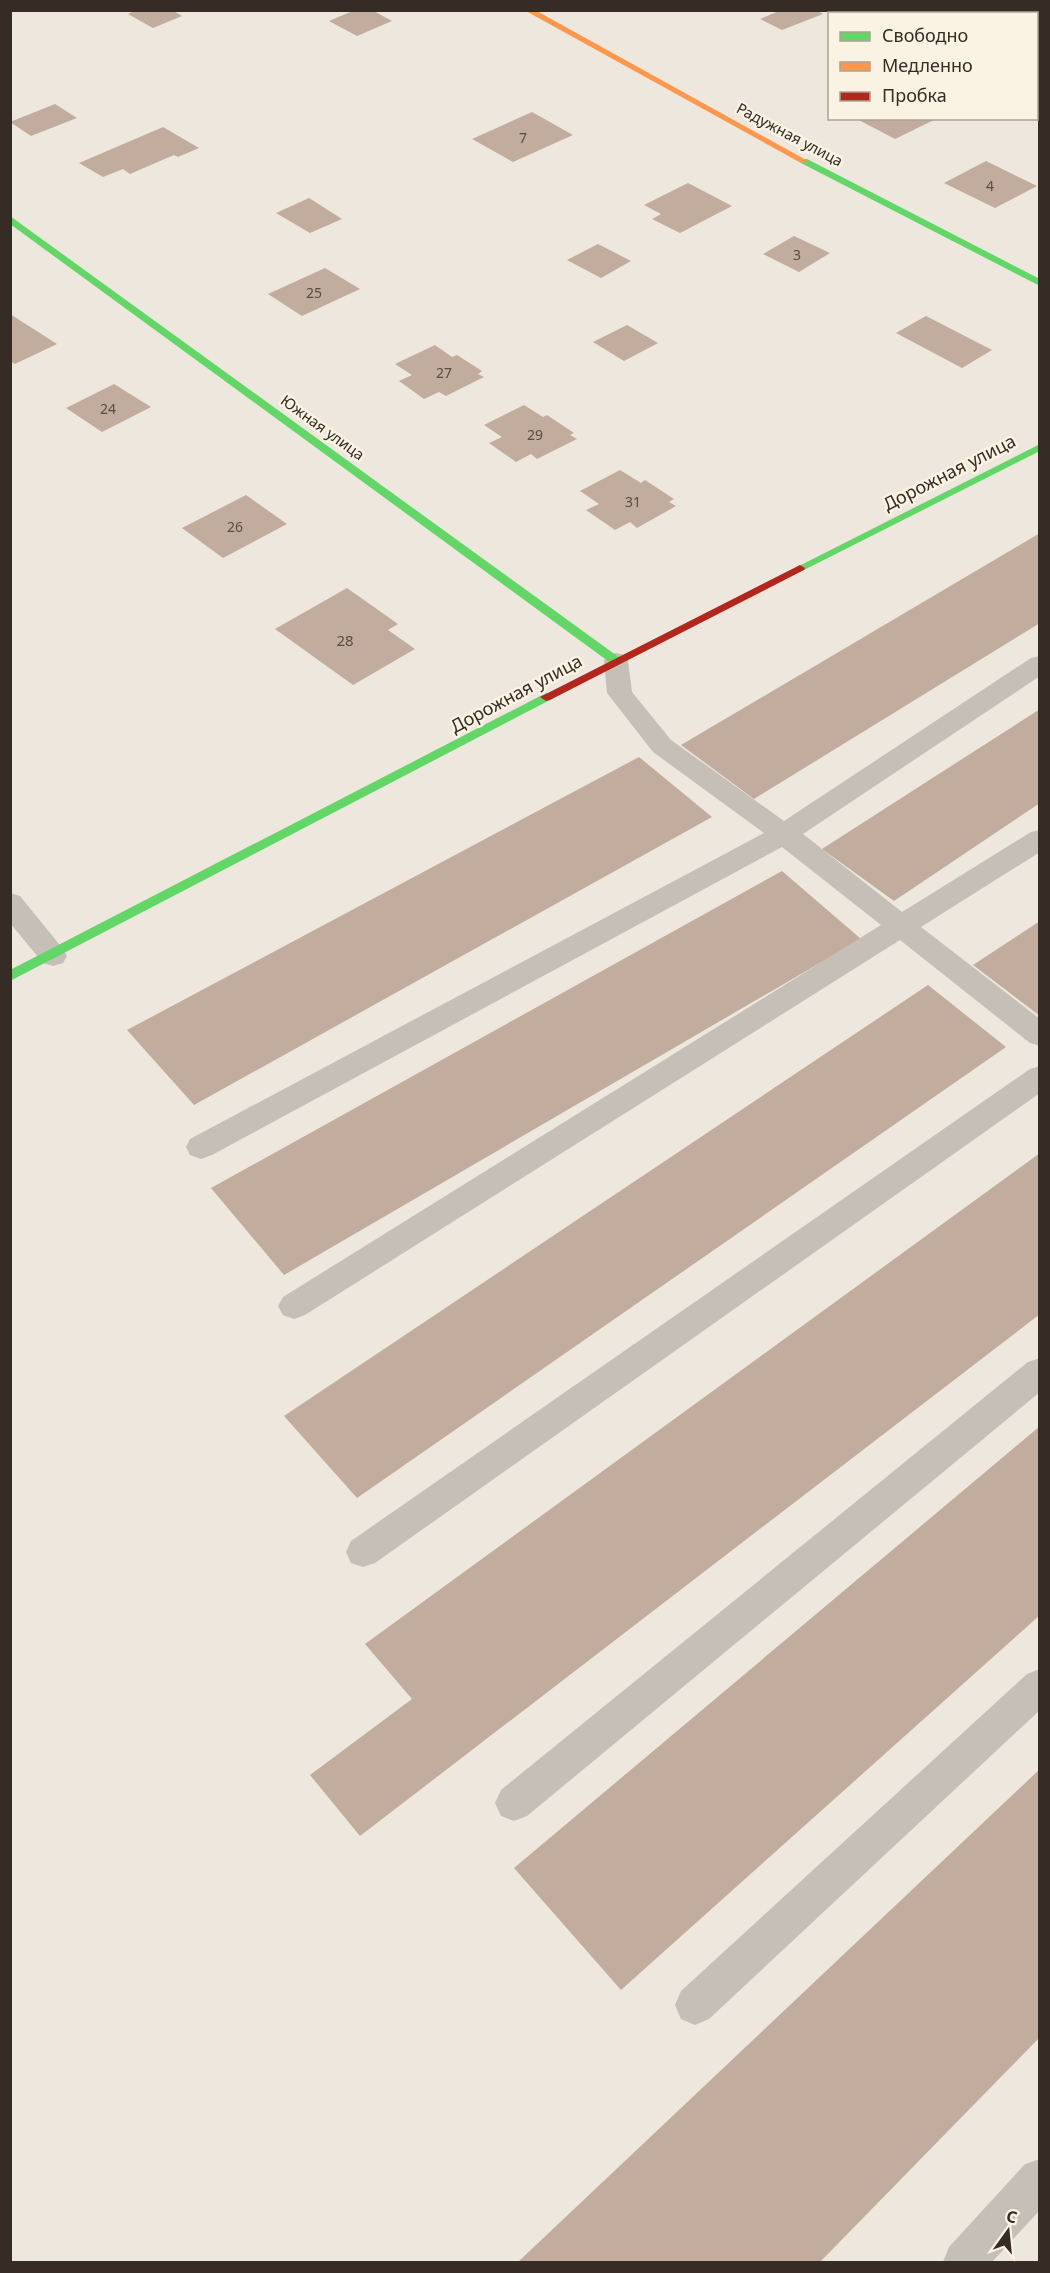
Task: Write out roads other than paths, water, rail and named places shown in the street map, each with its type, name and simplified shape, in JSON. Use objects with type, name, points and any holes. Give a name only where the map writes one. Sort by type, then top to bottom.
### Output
[{"type":"street","name":"Радужная улица","points":[[528,10],[757,136],[1040,283]]},
{"type":"street","name":"Южная улица","points":[[10,219],[616,661]]},
{"type":"street","name":"Дорожная улица","points":[[10,976],[53,956],[616,661],[1040,447]]},
{"type":"lane","points":[[616,661],[620,693],[662,746],[784,834],[1040,1035]]},
{"type":"lane","points":[[201,1147],[784,834],[1040,663]]},
{"type":"lane","points":[[294,1306],[1040,839]]},
{"type":"lane","points":[[10,903],[53,956]]},
{"type":"lane","points":[[363,1552],[1040,1077]]},
{"type":"lane","points":[[514,1803],[1040,1372]]},
{"type":"lane","points":[[695,2005],[1040,1686]]},
{"type":"lane","points":[[964,2262],[1040,2179]]}]
